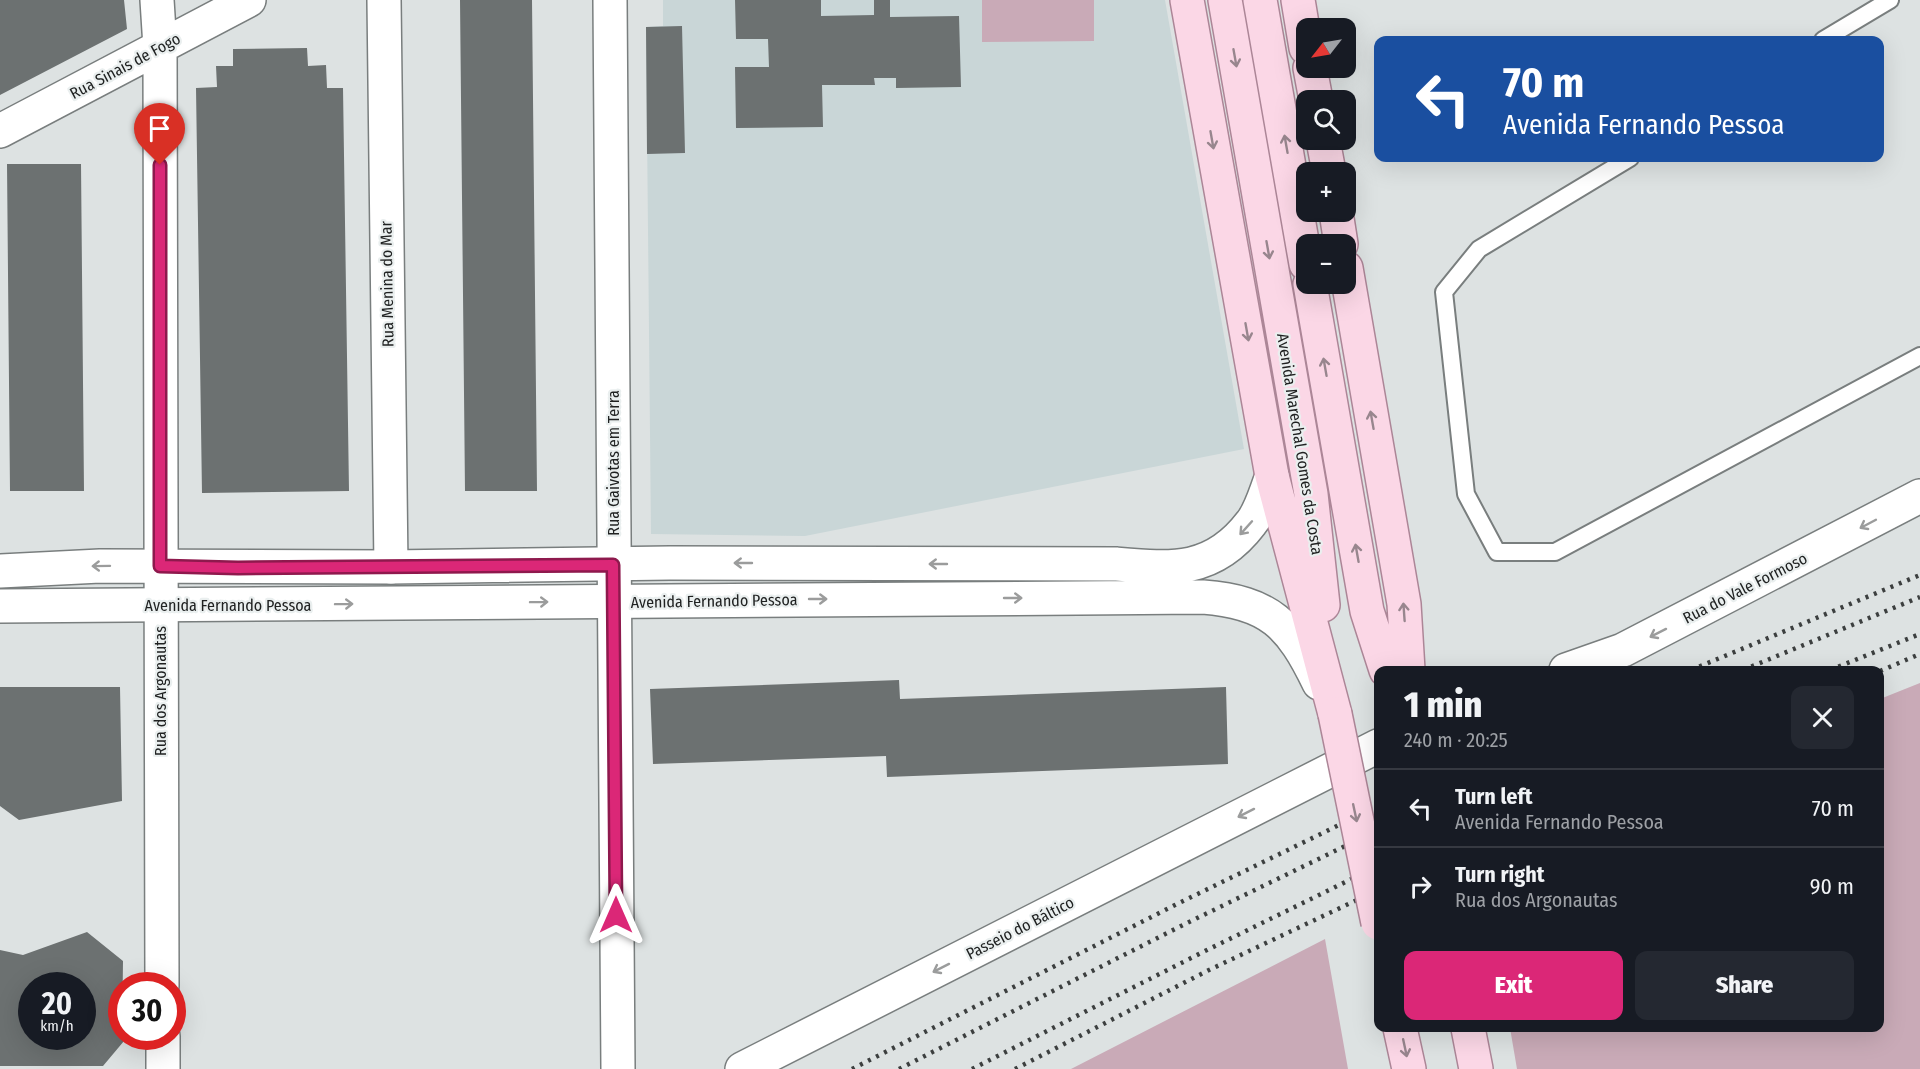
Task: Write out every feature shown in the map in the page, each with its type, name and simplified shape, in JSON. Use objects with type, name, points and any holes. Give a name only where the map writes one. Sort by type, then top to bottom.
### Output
[{"type":"main road","points":[[1187,0],[1272,477],[1335,714]]},
{"type":"main road","name":"Avenida Marechal Gomes da Costa","points":[[1225,0],[1311,494],[1335,714],[1374,904]]},
{"type":"main road","points":[[1260,0],[1301,234]]},
{"type":"main road","points":[[1298,0],[1301,18]]},
{"type":"main road","points":[[1312,294],[1367,611],[1385,666]]},
{"type":"main road","points":[[1350,294],[1404,604],[1408,666]]},
{"type":"main road","points":[[1401,1032],[1409,1069]]},
{"type":"main road","points":[[1468,1032],[1476,1069]]},
{"type":"street","name":"Rua dos Argonautas","points":[[157,0],[160,47],[162,972]]},
{"type":"street","name":"Rua Sinais de Fogo","points":[[0,131],[249,0]]},
{"type":"street","name":"Rua Menina do Mar","points":[[384,0],[391,567]]},
{"type":"street","name":"Rua Gaivotas em Terra","points":[[610,0],[618,1069]]},
{"type":"street","points":[[0,571],[160,566],[391,567],[670,563],[1104,564],[1169,569],[1200,563],[1228,547],[1252,522],[1272,477]]},
{"type":"street","name":"Rua do Vale Formoso","points":[[1578,666],[1623,651],[1920,496]]},
{"type":"street","name":"Avenida Fernando Pessoa","points":[[0,606],[1181,597],[1231,600],[1260,611],[1276,620],[1290,633],[1302,647],[1335,714]]},
{"type":"street","name":"Passeio do Báltico","points":[[742,1069],[1374,748]]},
{"type":"street","points":[[163,1050],[163,1069]]},
{"type":"lane","points":[[1830,36],[1890,0]]},
{"type":"lane","points":[[1623,162],[1479,249],[1444,292],[1466,494],[1497,552],[1555,552],[1920,356]]},
{"type":"shaded area","points":[[663,0],[1165,0],[1244,449],[805,536],[651,534],[646,27],[663,26]]},
{"type":"shaded area","points":[[982,0],[1094,0],[1094,41],[982,42]]},
{"type":"shaded area","points":[[1920,683],[1920,1069],[1517,1069],[1511,1032],[1884,1032],[1884,697]]},
{"type":"shaded area","points":[[1325,939],[1348,1069],[1071,1069]]},
{"type":"building","points":[[0,0],[124,0],[127,29],[0,95]]},
{"type":"building","points":[[460,0],[532,0],[537,491],[465,491]]},
{"type":"building","points":[[735,0],[821,0],[821,16],[874,15],[874,0],[890,0],[890,17],[959,16],[961,87],[896,88],[896,78],[874,78],[875,85],[822,85],[823,127],[736,128],[735,67],[769,67],[768,39],[736,39]]},
{"type":"building","points":[[682,26],[685,153],[647,154],[646,27]]},
{"type":"building","points":[[307,48],[308,66],[326,65],[327,88],[343,88],[349,491],[202,493],[196,88],[217,87],[216,66],[233,66],[233,49]]},
{"type":"building","points":[[7,164],[81,164],[84,491],[10,491]]},
{"type":"building","points":[[899,680],[900,699],[1226,687],[1228,764],[887,777],[886,756],[653,764],[650,689]]},
{"type":"building","points":[[0,687],[120,687],[122,801],[19,820],[0,806]]},
{"type":"building","points":[[87,932],[123,961],[123,972],[108,972],[108,1050],[116,1050],[103,1066],[0,1066],[0,950],[23,955]]},
{"type":"railway","points":[[1701,666],[1920,575]]},
{"type":"railway","points":[[1753,666],[1920,597]]},
{"type":"railway","points":[[1840,666],[1920,634]]},
{"type":"railway","points":[[1884,669],[1920,654]]},
{"type":"railway","points":[[852,1069],[1175,905],[1374,808]]},
{"type":"railway","points":[[899,1069],[1185,924],[1374,832]]},
{"type":"railway","points":[[972,1069],[1374,868]]},
{"type":"railway","points":[[1015,1069],[1209,970],[1374,892]]},
{"type":"route","points":[[160,165],[160,566],[238,568],[613,565],[616,915]]}]
